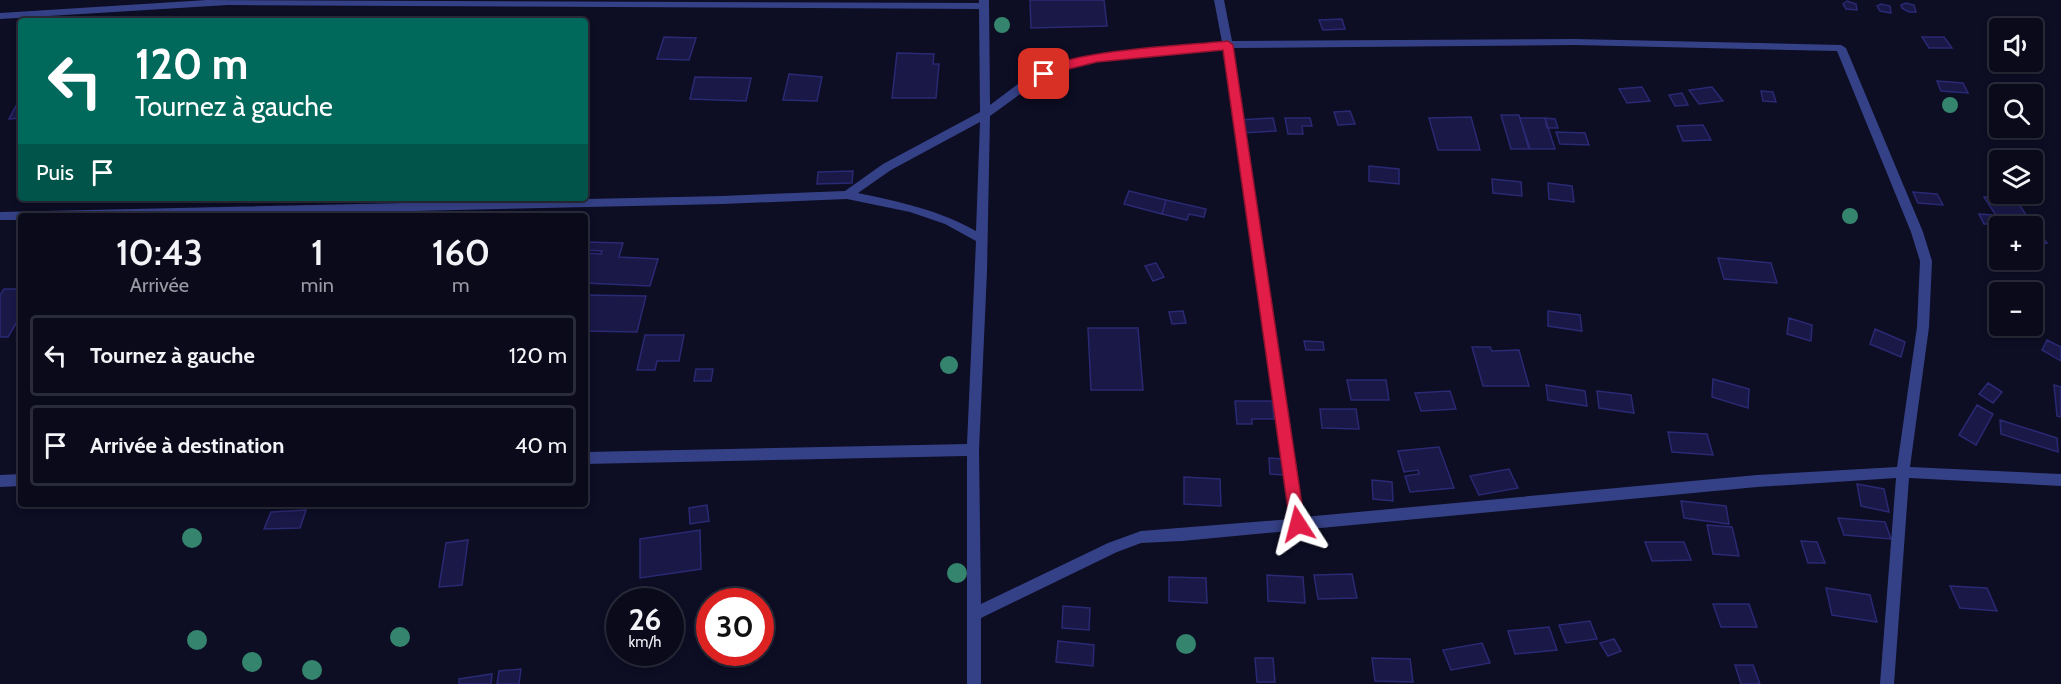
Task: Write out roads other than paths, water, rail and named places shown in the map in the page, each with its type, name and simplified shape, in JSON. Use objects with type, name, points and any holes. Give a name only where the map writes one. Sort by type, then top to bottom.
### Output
[{"type":"street","points":[[1219,0],[1228,45],[1298,524]]},
{"type":"street","points":[[0,16],[229,1],[984,3],[985,114],[982,238],[973,450],[974,684]]},
{"type":"street","points":[[847,195],[887,167],[985,114],[1030,81],[1057,68],[1097,58],[1228,45],[1575,42],[1841,48],[1917,232],[1926,261],[1923,327],[1903,472],[1887,684]]},
{"type":"street","points":[[133,213],[847,195],[910,208],[949,221],[982,238]]},
{"type":"street","points":[[0,216],[18,216]]},
{"type":"street","points":[[588,458],[973,450]]},
{"type":"street","points":[[974,614],[1113,547],[1141,537],[1757,482],[1903,472],[2061,480]]},
{"type":"street","points":[[0,481],[18,480]]}]
